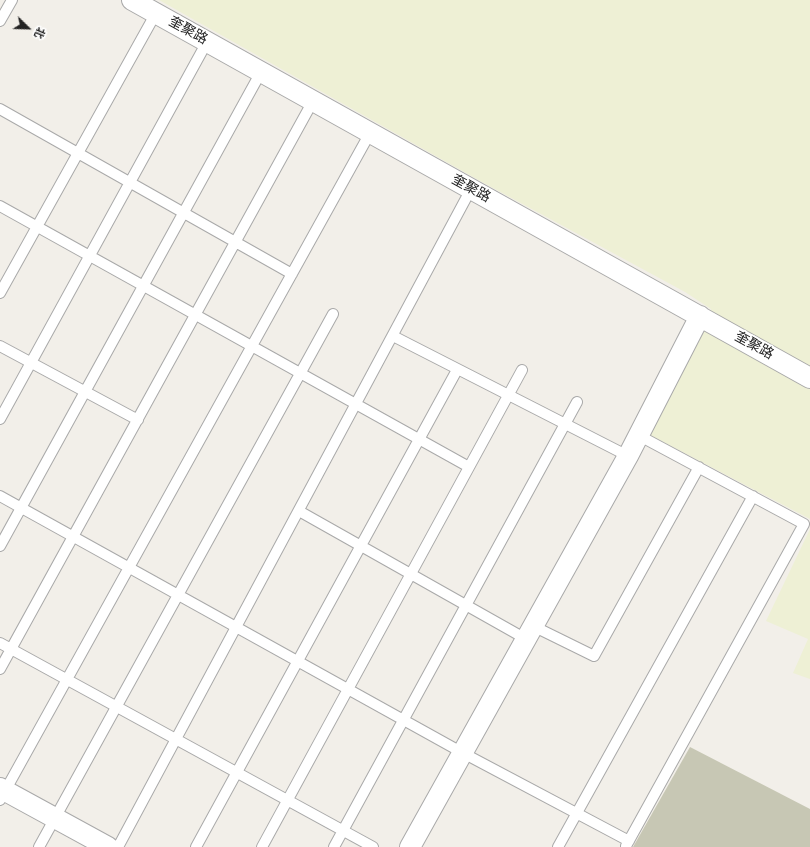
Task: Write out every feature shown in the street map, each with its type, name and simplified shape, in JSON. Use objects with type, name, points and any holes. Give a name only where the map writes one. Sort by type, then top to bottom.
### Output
[{"type":"street","name":"奎聚路","points":[[132,0],[810,378]]},
{"type":"street","points":[[410,847],[628,456],[700,316]]},
{"type":"street","points":[[2,793],[55,818],[108,847]]},
{"type":"lane","points":[[0,21],[12,0]]},
{"type":"lane","points":[[0,293],[156,13]]},
{"type":"lane","points":[[0,419],[207,42]]},
{"type":"lane","points":[[0,546],[261,72]]},
{"type":"lane","points":[[0,669],[313,101]]},
{"type":"lane","points":[[0,109],[292,274]]},
{"type":"lane","points":[[2,793],[67,680],[370,133]]},
{"type":"lane","points":[[118,847],[177,740],[471,189]]},
{"type":"lane","points":[[0,206],[469,467]]},
{"type":"lane","points":[[39,847],[332,314]]},
{"type":"lane","points":[[392,336],[628,456]]},
{"type":"lane","points":[[0,346],[138,420]]},
{"type":"lane","points":[[196,847],[457,370]]},
{"type":"lane","points":[[262,847],[522,370]]},
{"type":"lane","points":[[334,847],[577,402]]},
{"type":"lane","points":[[0,496],[463,753],[577,813],[627,844],[804,524],[638,435]]},
{"type":"lane","points":[[299,511],[466,605],[530,633],[594,656],[699,467]]},
{"type":"lane","points":[[558,847],[752,496]]},
{"type":"lane","points":[[0,643],[374,847]]},
{"type":"shaded area","points":[[159,0],[810,0],[810,519],[650,435],[703,332],[711,309],[685,292],[480,181]]},
{"type":"shaded area","points":[[810,529],[810,679],[793,673],[808,639],[766,621]]},
{"type":"shaded area","points":[[690,747],[810,809],[810,847],[633,847]]}]
